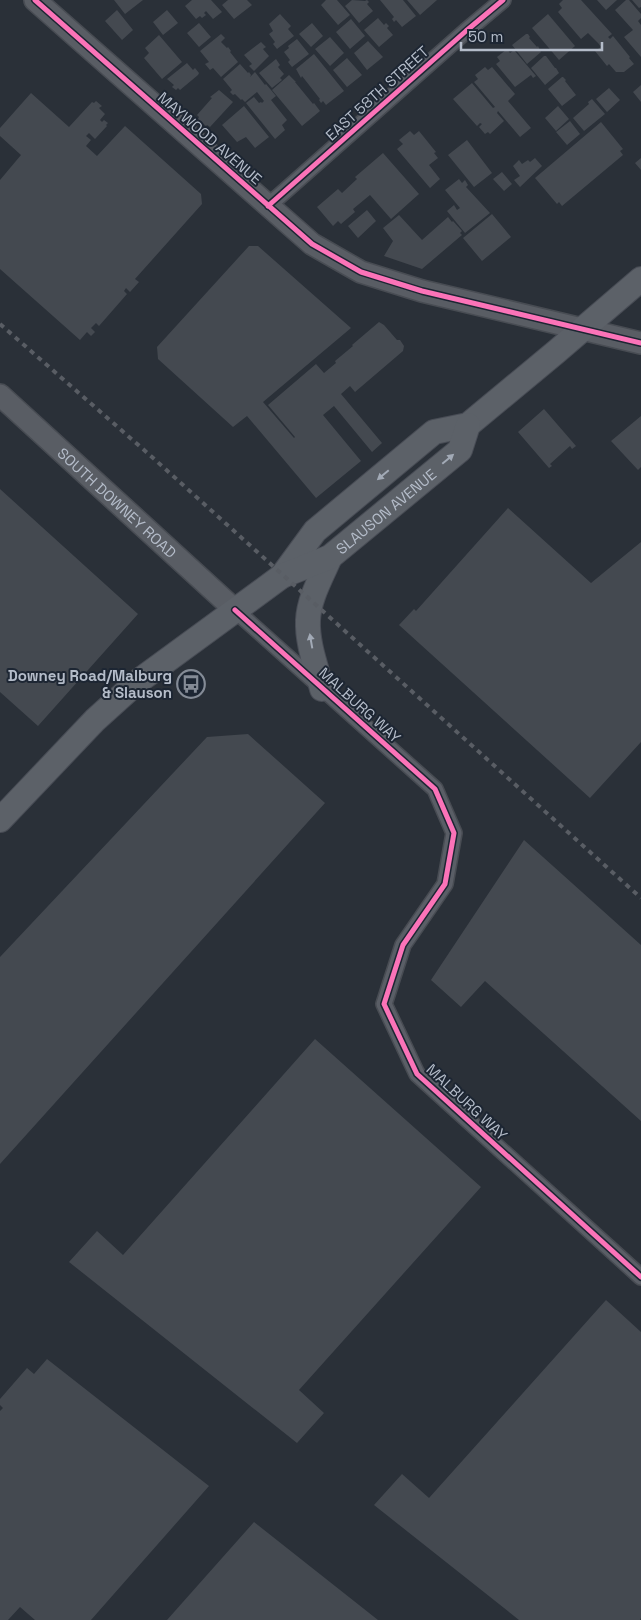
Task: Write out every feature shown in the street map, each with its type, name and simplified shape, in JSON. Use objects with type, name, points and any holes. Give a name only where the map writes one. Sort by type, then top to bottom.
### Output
[{"type":"main road","name":"SLAUSON AVENUE","points":[[282,576],[315,532],[434,432],[468,425],[641,279]]},
{"type":"main road","name":"SLAUSON AVENUE","points":[[0,820],[95,720],[136,684],[282,576],[330,557],[460,450],[468,425]]},
{"type":"main road","points":[[322,688],[309,640],[308,619],[312,602],[330,557]]},
{"type":"street","name":"MAYWOOD AVENUE","points":[[35,0],[312,244],[361,272],[422,291],[582,330],[641,342]]},
{"type":"street","name":"EAST 58TH STREET","points":[[268,206],[503,0]]},
{"type":"street","name":"SOUTH DOWNEY ROAD","points":[[0,396],[228,615]]},
{"type":"street","name":"MALBURG WAY","points":[[228,615],[322,688],[434,789],[454,833],[445,884],[403,945],[384,1004],[416,1074],[641,1277]]},
{"type":"building","points":[[114,0],[143,0],[125,14]]},
{"type":"building","points":[[192,0],[211,0],[222,12],[213,19],[206,11],[204,13],[206,15],[196,19],[185,6]]},
{"type":"building","points":[[228,0],[247,0],[252,5],[234,19],[222,5]]},
{"type":"building","points":[[326,0],[337,0],[350,15],[338,25],[321,5]]},
{"type":"building","points":[[352,0],[367,0],[369,2],[367,4],[373,11],[359,23],[345,6]]},
{"type":"building","points":[[380,0],[403,0],[416,16],[402,27],[396,20],[394,22],[392,19],[394,17]]},
{"type":"building","points":[[407,0],[437,0],[420,15]]},
{"type":"building","points":[[563,0],[581,0],[612,34],[608,37],[610,39],[613,36],[634,64],[624,72],[616,72],[609,64],[607,66],[595,51],[601,47],[598,43],[588,33],[581,39],[558,12],[562,8],[559,4]]},
{"type":"building","points":[[597,0],[617,0],[606,10]]},
{"type":"building","points":[[626,0],[629,0],[641,14],[641,18],[638,21],[641,25],[641,57],[624,37],[633,30],[615,10]]},
{"type":"building","points":[[632,0],[641,0],[641,7],[639,8]]},
{"type":"building","points":[[117,10],[133,30],[122,40],[105,21]]},
{"type":"building","points":[[167,10],[178,23],[163,35],[153,22]]},
{"type":"building","points":[[280,14],[291,26],[288,29],[294,36],[277,49],[273,44],[275,42],[269,34],[273,31],[269,24]]},
{"type":"building","points":[[548,14],[575,46],[559,60],[532,28]]},
{"type":"building","points":[[378,18],[384,25],[386,23],[389,26],[387,28],[393,35],[379,47],[364,30]]},
{"type":"building","points":[[351,19],[365,36],[350,49],[336,32]]},
{"type":"building","points":[[199,23],[211,37],[199,47],[187,33]]},
{"type":"building","points":[[312,23],[323,36],[311,47],[299,34]]},
{"type":"building","points":[[221,34],[225,38],[221,42],[228,47],[238,62],[221,77],[213,68],[210,70],[205,64],[209,62],[200,51]]},
{"type":"building","points":[[526,34],[538,46],[541,52],[527,64],[512,45]]},
{"type":"building","points":[[159,35],[182,62],[162,79],[144,58],[149,53],[145,48]]},
{"type":"building","points":[[330,37],[344,53],[330,66],[315,49]]},
{"type":"building","points":[[297,39],[309,54],[292,67],[288,62],[290,60],[284,52]]},
{"type":"building","points":[[368,41],[383,57],[367,70],[354,53]]},
{"type":"building","points":[[261,42],[266,47],[263,49],[269,56],[254,71],[249,66],[252,64],[244,55]]},
{"type":"building","points":[[507,49],[510,53],[514,50],[536,76],[533,78],[531,75],[515,87],[496,64],[500,61],[497,57]]},
{"type":"building","points":[[314,54],[344,91],[326,105],[323,101],[321,103],[320,99],[302,76],[301,78],[296,69]]},
{"type":"building","points":[[544,56],[559,73],[545,85],[531,68]]},
{"type":"building","points":[[347,58],[362,75],[347,87],[333,70]]},
{"type":"building","points":[[276,59],[280,65],[278,67],[284,74],[280,78],[282,80],[272,88],[259,73]]},
{"type":"building","points":[[187,63],[193,70],[195,68],[199,73],[180,90],[178,88],[176,90],[172,87],[174,85],[167,79]]},
{"type":"building","points":[[240,64],[249,72],[250,77],[255,72],[276,96],[271,100],[287,120],[282,125],[285,130],[275,139],[246,103],[254,97],[259,103],[264,101],[257,92],[245,102],[230,92],[232,90],[223,79]]},
{"type":"building","points":[[485,67],[488,70],[492,67],[515,94],[508,101],[531,128],[520,137],[498,111],[497,113],[504,121],[490,134],[488,132],[485,134],[479,127],[482,124],[480,123],[477,126],[453,99],[472,83],[493,108],[495,107],[474,82],[478,79],[475,75]]},
{"type":"building","points":[[289,75],[320,111],[302,126],[272,90]]},
{"type":"building","points":[[562,77],[576,95],[562,106],[548,89]]},
{"type":"building","points":[[641,85],[641,102],[633,92]]},
{"type":"building","points":[[609,88],[620,100],[607,112],[596,99]]},
{"type":"building","points":[[219,90],[233,102],[210,127],[206,126],[198,119],[197,115],[212,98],[210,97]]},
{"type":"building","points":[[31,93],[69,127],[92,102],[96,101],[102,106],[99,108],[105,114],[100,120],[108,123],[95,139],[89,133],[86,136],[91,140],[86,146],[97,156],[125,126],[201,194],[202,204],[135,279],[139,282],[130,292],[126,288],[124,291],[127,294],[99,326],[96,323],[91,328],[95,332],[91,336],[87,332],[80,340],[0,269],[0,180],[21,155],[0,136],[0,128]]},
{"type":"building","points":[[592,99],[605,114],[584,131],[573,118]]},
{"type":"building","points":[[244,106],[269,137],[255,148],[246,137],[237,142],[222,125]]},
{"type":"building","points":[[558,106],[569,119],[556,131],[545,118]]},
{"type":"building","points":[[570,121],[580,134],[567,145],[556,132]]},
{"type":"building","points":[[601,122],[623,149],[620,151],[623,155],[562,206],[559,202],[557,204],[535,178]]},
{"type":"building","points":[[410,131],[414,135],[419,131],[436,152],[434,153],[438,158],[429,165],[440,179],[430,188],[397,149],[403,144],[399,140]]},
{"type":"building","points":[[467,140],[492,173],[474,187],[448,155]]},
{"type":"building","points":[[383,153],[419,194],[391,219],[370,195],[353,209],[355,212],[341,224],[338,221],[333,226],[317,207],[338,189],[342,193],[357,179],[355,177]]},
{"type":"building","points":[[535,158],[542,166],[520,187],[514,180],[520,176],[513,166],[519,160],[522,164],[528,160],[530,162]]},
{"type":"building","points":[[641,158],[641,170],[635,163]]},
{"type":"building","points":[[502,172],[512,184],[504,191],[493,179]]},
{"type":"building","points":[[459,179],[462,183],[465,180],[468,185],[466,187],[490,213],[465,233],[447,211],[454,205],[457,210],[460,208],[445,190]]},
{"type":"building","points":[[367,210],[376,221],[358,238],[348,226]]},
{"type":"building","points":[[492,214],[511,237],[482,261],[463,238]]},
{"type":"building","points":[[399,215],[422,240],[448,217],[462,231],[460,233],[462,235],[422,269],[384,256],[393,241],[383,228]]},
{"type":"building","points":[[249,246],[258,246],[351,328],[263,402],[294,438],[268,405],[316,364],[324,373],[379,322],[397,340],[400,340],[404,346],[403,351],[355,392],[350,386],[341,394],[382,443],[372,452],[334,406],[323,415],[361,461],[316,498],[247,416],[233,427],[158,359],[157,347]]},
{"type":"building","points":[[544,409],[576,446],[572,449],[570,446],[550,464],[552,466],[549,468],[518,432]]},
{"type":"building","points":[[641,416],[641,467],[638,470],[611,441]]},
{"type":"building","points":[[0,489],[138,614],[38,726],[0,692]]},
{"type":"building","points":[[508,508],[591,583],[641,542],[641,742],[590,798],[399,625],[414,609],[416,611]]},
{"type":"building","points":[[248,734],[325,803],[0,1164],[0,957],[207,737]]},
{"type":"building","points":[[524,840],[641,945],[641,1121],[485,981],[461,1007],[431,980]]},
{"type":"building","points":[[315,1039],[481,1187],[299,1390],[324,1413],[297,1443],[69,1262],[97,1231],[123,1255]]},
{"type":"building","points":[[606,1300],[641,1332],[641,1618],[640,1620],[519,1620],[374,1505],[402,1474],[429,1498]]},
{"type":"building","points":[[47,1359],[209,1486],[91,1620],[35,1620],[20,1607],[8,1620],[0,1620],[0,1411],[3,1408],[0,1405],[0,1399],[27,1368],[34,1374]]},
{"type":"building","points":[[254,1522],[378,1620],[167,1620]]},
{"type":"railway","points":[[0,324],[152,457],[641,898]]},
{"type":"cycle path","points":[[35,0],[312,244],[361,272],[422,291],[641,343]]},
{"type":"cycle path","points":[[268,206],[503,0]]},
{"type":"cycle path","points":[[235,610],[435,789],[454,833],[445,884],[403,945],[384,1004],[417,1074],[641,1277]]},
{"type":"place","name":"Downey Road/Malburg & Slauson","points":[[191,684]]}]
